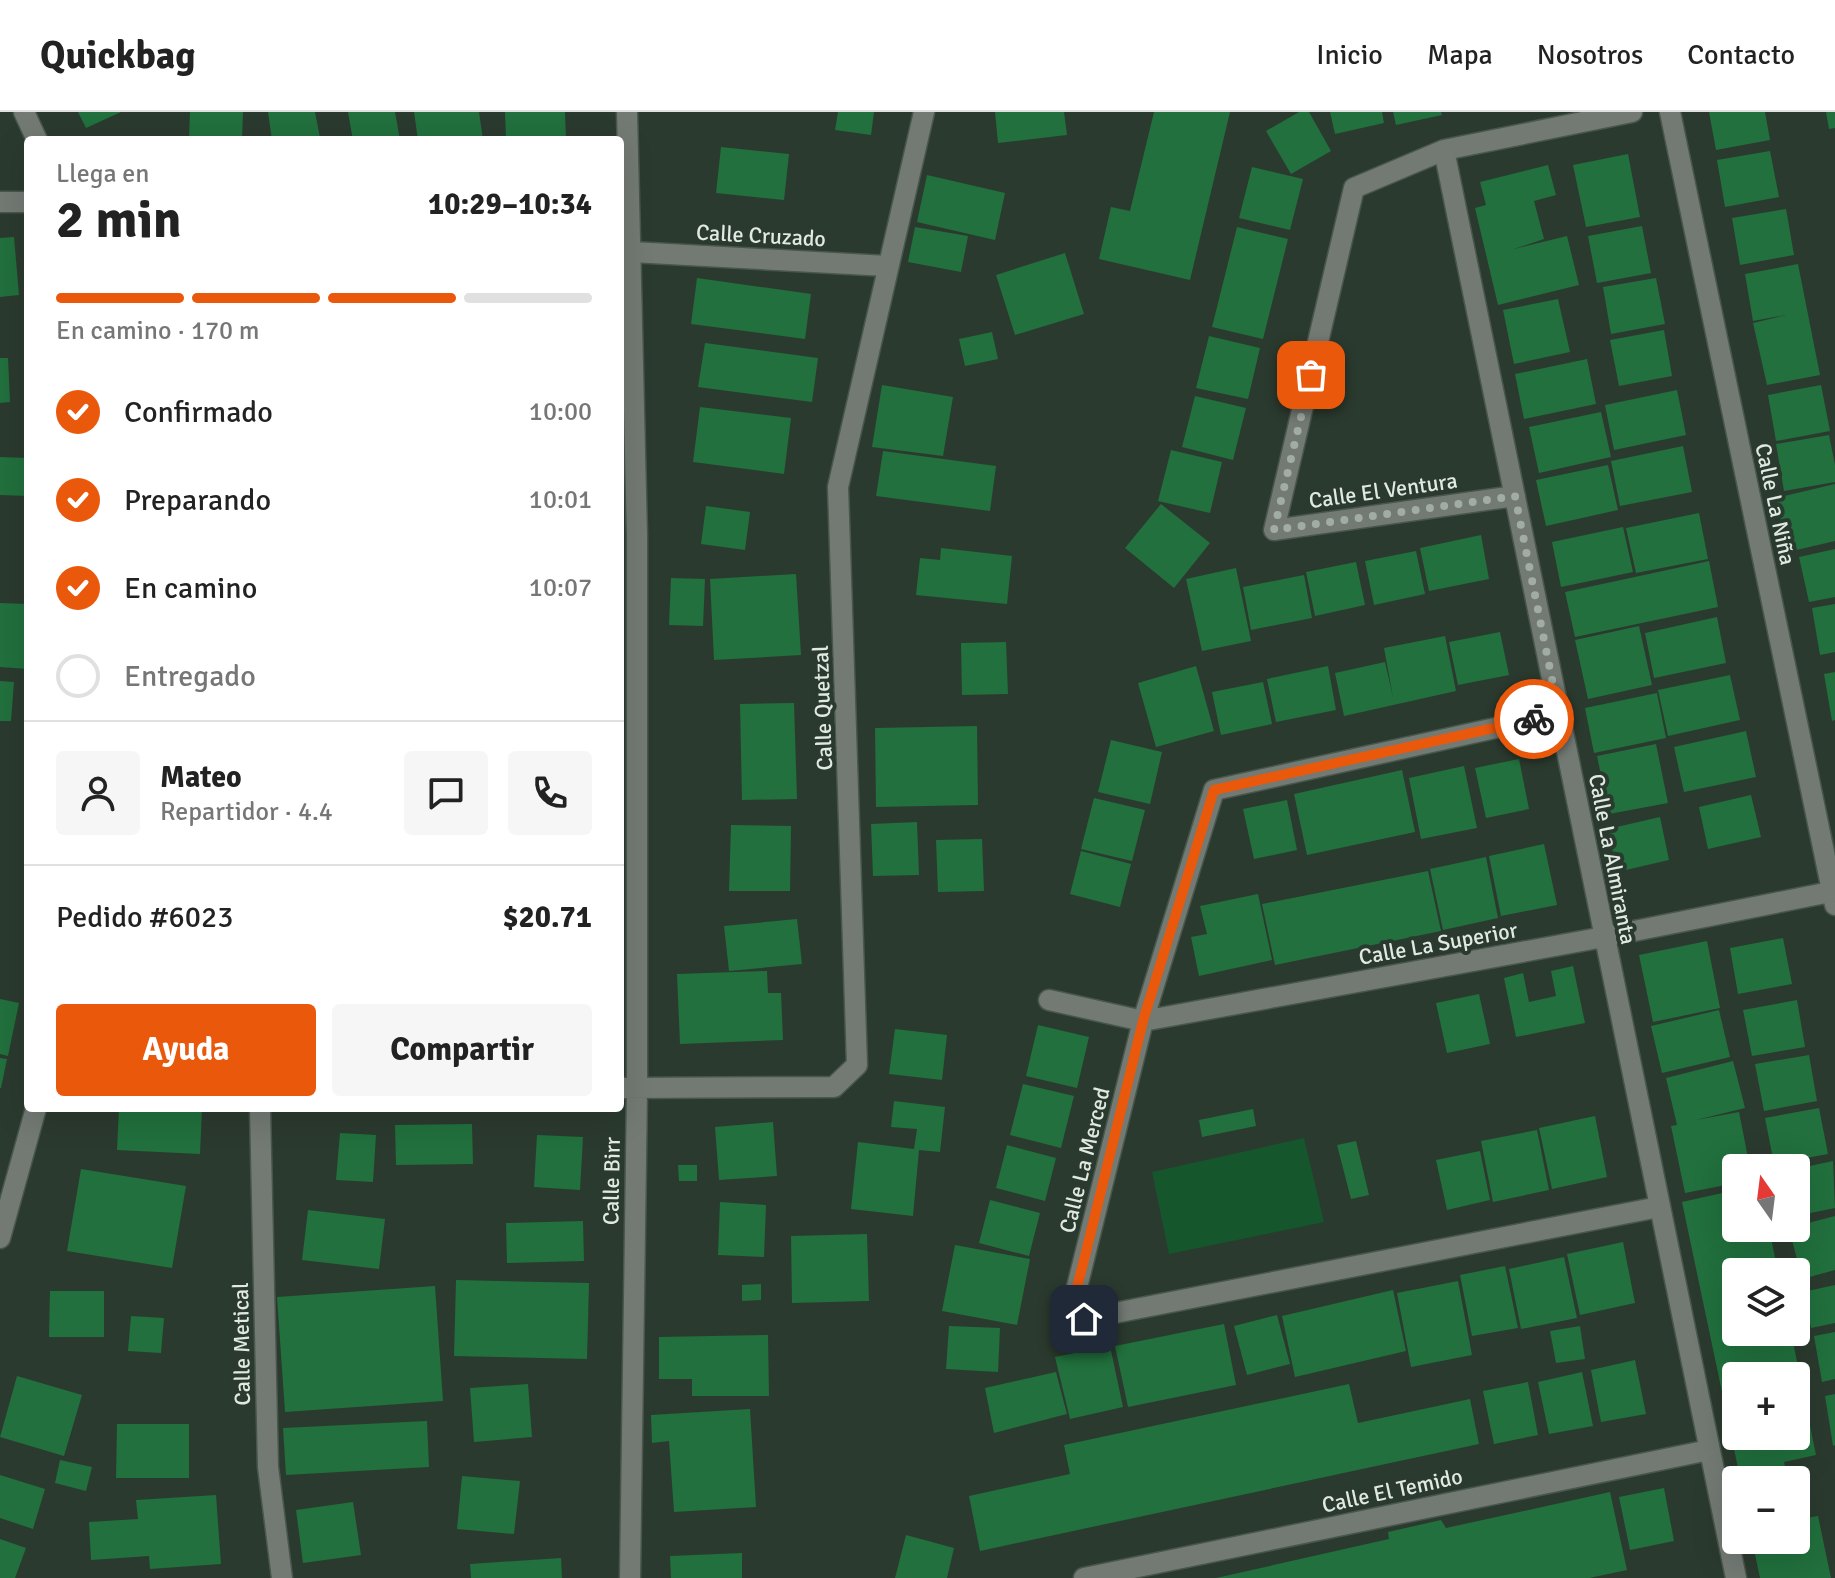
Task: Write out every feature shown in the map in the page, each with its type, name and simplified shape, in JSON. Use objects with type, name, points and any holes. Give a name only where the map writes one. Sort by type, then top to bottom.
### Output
[{"type":"street","points":[[24,112],[35,136]]},
{"type":"street","name":"Calle Birr","points":[[627,112],[630,1578]]},
{"type":"street","name":"Calle Quetzal","points":[[628,1089],[834,1087],[857,1065],[838,487],[924,112]]},
{"type":"street","name":"Calle El Ventura","points":[[1515,496],[1274,530],[1354,188],[1444,150],[1632,112]]},
{"type":"street","name":"Calle La Niña","points":[[1670,112],[1834,896]]},
{"type":"street","name":"Calle La Almiranta","points":[[1444,150],[1736,1578]]},
{"type":"street","points":[[0,202],[24,202]]},
{"type":"street","name":"Calle Cruzado","points":[[627,239],[887,266]]},
{"type":"street","name":"Calle La Merced","points":[[1559,714],[1214,790],[1143,1021],[1075,1295],[1084,1319],[1659,1207]]},
{"type":"street","name":"Calle La Superior","points":[[1049,1000],[1143,1021],[1834,896]]},
{"type":"street","points":[[0,1238],[35,1112]]},
{"type":"street","name":"Calle Metical","points":[[260,1112],[268,1467],[282,1578]]},
{"type":"street","name":"Calle El Temido","points":[[1084,1578],[1709,1450]]},
{"type":"green space","points":[[1304,1138],[1324,1222],[1169,1254],[1152,1172]]},
{"type":"building","points":[[78,112],[121,112],[86,128]]},
{"type":"building","points":[[190,112],[243,112],[242,136],[189,136]]},
{"type":"building","points":[[268,112],[315,112],[320,136],[271,136]]},
{"type":"building","points":[[348,112],[395,112],[399,136],[352,136]]},
{"type":"building","points":[[414,112],[479,112],[482,136],[417,136]]},
{"type":"building","points":[[505,112],[565,112],[566,136],[506,136]]},
{"type":"building","points":[[838,112],[874,112],[871,135],[835,130]]},
{"type":"building","points":[[995,112],[1064,112],[1067,135],[998,143]]},
{"type":"building","points":[[1154,112],[1230,112],[1190,280],[1099,259],[1111,207],[1130,211]]},
{"type":"building","points":[[1299,112],[1309,112],[1331,151],[1291,174],[1266,131]]},
{"type":"building","points":[[1330,112],[1382,112],[1384,123],[1335,134]]},
{"type":"building","points":[[1393,112],[1441,112],[1442,115],[1396,125]]},
{"type":"building","points":[[1709,112],[1765,112],[1770,140],[1716,150]]},
{"type":"building","points":[[1826,112],[1835,112],[1835,128],[1829,129]]},
{"type":"building","points":[[721,147],[789,154],[784,200],[716,193]]},
{"type":"building","points":[[1770,151],[1779,197],[1725,207],[1717,160]]},
{"type":"building","points":[[1628,154],[1640,217],[1586,227],[1573,165]]},
{"type":"building","points":[[1548,165],[1556,195],[1534,201],[1544,239],[1514,249],[1567,236],[1579,285],[1498,305],[1475,208],[1486,205],[1480,182]]},
{"type":"building","points":[[1252,167],[1303,179],[1290,230],[1239,218]]},
{"type":"building","points":[[927,175],[1005,193],[995,240],[917,222]]},
{"type":"building","points":[[1786,209],[1794,255],[1740,265],[1732,218]]},
{"type":"building","points":[[1642,226],[1651,273],[1597,283],[1588,236]]},
{"type":"building","points":[[915,227],[968,236],[961,272],[908,262]]},
{"type":"building","points":[[1237,227],[1288,239],[1263,339],[1212,327]]},
{"type":"building","points":[[14,237],[19,295],[0,297],[0,238]]},
{"type":"building","points":[[1065,253],[1084,314],[1015,335],[996,275]]},
{"type":"building","points":[[1798,264],[1820,375],[1767,385],[1753,323],[1786,315],[1753,321],[1745,274]]},
{"type":"building","points":[[697,278],[811,294],[805,339],[691,324]]},
{"type":"building","points":[[1656,278],[1665,324],[1611,334],[1603,287]]},
{"type":"building","points":[[1558,299],[1570,352],[1514,364],[1503,310]]},
{"type":"building","points":[[1664,330],[1672,376],[1619,386],[1610,340]]},
{"type":"building","points":[[992,332],[998,359],[965,366],[959,339]]},
{"type":"building","points":[[1209,336],[1260,348],[1248,399],[1196,388]]},
{"type":"building","points":[[705,343],[818,358],[812,402],[698,387]]},
{"type":"building","points":[[0,358],[8,358],[10,402],[0,403]]},
{"type":"building","points":[[1587,359],[1596,404],[1524,419],[1515,374]]},
{"type":"building","points":[[882,385],[953,397],[943,456],[872,447]]},
{"type":"building","points":[[1821,385],[1830,431],[1776,441],[1768,395]]},
{"type":"building","points":[[1677,390],[1686,435],[1614,450],[1605,405]]},
{"type":"building","points":[[1195,396],[1246,408],[1233,460],[1182,447]]},
{"type":"building","points":[[700,407],[791,418],[784,474],[693,462]]},
{"type":"building","points":[[1601,412],[1611,457],[1539,473],[1529,427]]},
{"type":"building","points":[[1829,435],[1835,482],[1784,491],[1776,444]]},
{"type":"building","points":[[1683,446],[1692,492],[1620,506],[1611,461]]},
{"type":"building","points":[[1171,450],[1222,462],[1210,513],[1158,501]]},
{"type":"building","points":[[883,451],[996,466],[990,511],[876,496]]},
{"type":"building","points":[[0,457],[24,458],[24,496],[0,495]]},
{"type":"building","points":[[1608,465],[1618,510],[1546,526],[1536,480]]},
{"type":"building","points":[[1835,484],[1835,541],[1788,552],[1776,498]]},
{"type":"building","points":[[1161,504],[1210,543],[1174,588],[1125,548]]},
{"type":"building","points":[[706,506],[750,512],[745,550],[701,544]]},
{"type":"building","points":[[1699,513],[1708,559],[1636,573],[1626,528]]},
{"type":"building","points":[[1623,527],[1633,572],[1561,587],[1552,542]]},
{"type":"building","points":[[1481,535],[1489,579],[1429,591],[1420,548]]},
{"type":"building","points":[[941,548],[1012,556],[1007,604],[916,595],[920,558],[940,560]]},
{"type":"building","points":[[1835,549],[1835,597],[1809,602],[1799,557]]},
{"type":"building","points":[[1416,551],[1425,594],[1374,605],[1365,561]]},
{"type":"building","points":[[1709,561],[1718,607],[1575,637],[1565,592]]},
{"type":"building","points":[[1356,562],[1365,605],[1315,616],[1306,572]]},
{"type":"building","points":[[1236,568],[1251,641],[1202,651],[1186,579]]},
{"type":"building","points":[[796,574],[801,655],[714,660],[710,579]]},
{"type":"building","points":[[1304,575],[1312,618],[1251,630],[1243,587]]},
{"type":"building","points":[[671,578],[705,579],[703,626],[669,625]]},
{"type":"building","points":[[0,603],[24,604],[24,669],[0,667]]},
{"type":"building","points":[[1835,604],[1835,652],[1820,655],[1812,608]]},
{"type":"building","points":[[1717,617],[1726,663],[1654,678],[1645,633]]},
{"type":"building","points":[[1639,626],[1652,685],[1588,699],[1575,640]]},
{"type":"building","points":[[1500,632],[1509,675],[1458,685],[1449,642]]},
{"type":"building","points":[[1445,636],[1456,691],[1344,716],[1335,673],[1385,662],[1393,697],[1384,648]]},
{"type":"building","points":[[1006,642],[1008,694],[962,695],[961,643]]},
{"type":"building","points":[[1196,666],[1214,731],[1156,747],[1138,683]]},
{"type":"building","points":[[1328,666],[1336,710],[1276,722],[1267,679]]},
{"type":"building","points":[[1835,672],[1835,720],[1832,721],[1824,674]]},
{"type":"building","points":[[1730,675],[1740,720],[1668,736],[1658,690]]},
{"type":"building","points":[[0,681],[14,682],[11,721],[0,721]]},
{"type":"building","points":[[1263,682],[1272,724],[1221,735],[1212,692]]},
{"type":"building","points":[[1657,693],[1666,738],[1594,753],[1585,708]]},
{"type":"building","points":[[794,703],[797,799],[742,800],[740,704]]},
{"type":"building","points":[[977,726],[978,805],[876,807],[875,728]]},
{"type":"building","points":[[1746,731],[1756,777],[1684,792],[1674,747]]},
{"type":"building","points":[[1111,740],[1162,752],[1150,804],[1098,792]]},
{"type":"building","points":[[1656,744],[1668,803],[1609,814],[1597,756]]},
{"type":"building","points":[[1519,759],[1529,809],[1486,818],[1475,768]]},
{"type":"building","points":[[1464,766],[1477,828],[1421,839],[1409,778]]},
{"type":"building","points":[[1402,770],[1415,832],[1307,855],[1294,794]]},
{"type":"building","points":[[1751,795],[1761,837],[1708,849],[1699,807]]},
{"type":"building","points":[[1094,798],[1145,810],[1132,861],[1081,849]]},
{"type":"building","points":[[1287,800],[1297,850],[1254,859],[1243,809]]},
{"type":"building","points":[[1660,817],[1669,860],[1617,872],[1608,829]]},
{"type":"building","points":[[917,822],[919,875],[873,876],[871,824]]},
{"type":"building","points":[[731,825],[791,826],[790,891],[729,891]]},
{"type":"building","points":[[982,839],[984,891],[938,892],[936,840]]},
{"type":"building","points":[[1544,844],[1557,905],[1501,916],[1489,856]]},
{"type":"building","points":[[1081,851],[1131,864],[1120,907],[1070,894]]},
{"type":"building","points":[[1486,857],[1498,918],[1443,930],[1430,869]]},
{"type":"building","points":[[1428,871],[1441,931],[1275,965],[1262,904]]},
{"type":"building","points":[[1258,894],[1272,960],[1199,976],[1191,937],[1207,934],[1200,906]]},
{"type":"building","points":[[797,919],[802,964],[729,971],[724,926]]},
{"type":"building","points":[[1783,938],[1792,984],[1738,994],[1730,948]]},
{"type":"building","points":[[1707,941],[1720,1008],[1653,1022],[1639,955]]},
{"type":"building","points":[[1573,966],[1585,1023],[1516,1037],[1504,978],[1523,973],[1529,1002],[1556,996],[1551,971]]},
{"type":"building","points":[[767,971],[768,993],[781,993],[783,1040],[680,1044],[677,974]]},
{"type":"building","points":[[1479,994],[1490,1044],[1447,1053],[1436,1003]]},
{"type":"building","points":[[0,999],[19,1003],[8,1056],[0,1054]]},
{"type":"building","points":[[1797,1000],[1805,1047],[1752,1056],[1743,1010]]},
{"type":"building","points":[[1719,1010],[1730,1057],[1662,1073],[1651,1026]]},
{"type":"building","points":[[1038,1025],[1089,1037],[1077,1088],[1026,1076]]},
{"type":"building","points":[[895,1029],[947,1035],[942,1080],[889,1074]]},
{"type":"building","points":[[1809,1055],[1817,1101],[1764,1111],[1755,1064]]},
{"type":"building","points":[[0,1058],[7,1059],[1,1088],[0,1088]]},
{"type":"building","points":[[1733,1061],[1745,1108],[1696,1120],[1739,1112],[1747,1154],[1722,1154],[1722,1186],[1685,1193],[1671,1126],[1677,1125],[1666,1078]]},
{"type":"building","points":[[1023,1084],[1074,1096],[1061,1148],[1010,1135]]},
{"type":"building","points":[[894,1101],[945,1107],[940,1152],[919,1150],[913,1216],[851,1209],[858,1142],[914,1149],[917,1129],[891,1127]]},
{"type":"building","points":[[1819,1108],[1828,1154],[1810,1157],[1810,1154],[1772,1154],[1765,1118]]},
{"type":"building","points":[[1253,1109],[1256,1126],[1202,1137],[1199,1120]]},
{"type":"building","points":[[119,1112],[202,1112],[200,1154],[117,1150]]},
{"type":"building","points":[[1595,1116],[1607,1177],[1552,1189],[1539,1128]]},
{"type":"building","points":[[773,1122],[777,1176],[719,1180],[715,1127]]},
{"type":"building","points":[[472,1124],[473,1164],[396,1165],[395,1125]]},
{"type":"building","points":[[1537,1130],[1549,1190],[1493,1202],[1481,1141]]},
{"type":"building","points":[[340,1133],[376,1135],[373,1182],[336,1180]]},
{"type":"building","points":[[537,1135],[583,1137],[580,1190],[534,1187]]},
{"type":"building","points":[[1356,1141],[1369,1195],[1351,1199],[1337,1145]]},
{"type":"building","points":[[1007,1145],[1056,1158],[1045,1201],[996,1188]]},
{"type":"building","points":[[1480,1151],[1490,1200],[1447,1210],[1436,1160]]},
{"type":"building","points":[[1833,1161],[1835,1208],[1810,1213],[1810,1166]]},
{"type":"building","points":[[678,1165],[697,1165],[697,1181],[679,1181]]},
{"type":"building","points":[[81,1169],[186,1186],[172,1268],[67,1251]]},
{"type":"building","points":[[1722,1193],[1722,1242],[1772,1242],[1775,1258],[1722,1258],[1722,1346],[1794,1346],[1797,1362],[1722,1362],[1722,1392],[1682,1202]]},
{"type":"building","points":[[990,1200],[1040,1213],[1029,1256],[979,1243]]},
{"type":"building","points":[[720,1202],[766,1205],[764,1257],[718,1255]]},
{"type":"building","points":[[308,1210],[385,1219],[379,1269],[302,1260]]},
{"type":"building","points":[[1835,1216],[1835,1270],[1810,1277],[1810,1258],[1797,1258],[1793,1242],[1810,1242],[1810,1223]]},
{"type":"building","points":[[583,1221],[584,1261],[507,1263],[506,1223]]},
{"type":"building","points":[[867,1234],[869,1301],[792,1303],[791,1236]]},
{"type":"building","points":[[1623,1242],[1635,1303],[1580,1315],[1567,1254]]},
{"type":"building","points":[[955,1245],[1030,1259],[1017,1325],[942,1311]]},
{"type":"building","points":[[1564,1257],[1577,1318],[1521,1329],[1509,1269]]},
{"type":"building","points":[[1505,1266],[1518,1328],[1472,1336],[1460,1275]]},
{"type":"building","points":[[456,1280],[589,1283],[587,1359],[454,1356]]},
{"type":"building","points":[[1458,1281],[1472,1355],[1411,1367],[1397,1293]]},
{"type":"building","points":[[761,1284],[761,1300],[742,1301],[742,1285]]},
{"type":"building","points":[[1835,1285],[1835,1323],[1811,1328],[1810,1290]]},
{"type":"building","points":[[435,1286],[443,1401],[285,1412],[277,1297]]},
{"type":"building","points":[[1393,1290],[1406,1351],[1295,1377],[1282,1316]]},
{"type":"building","points":[[50,1291],[104,1291],[104,1337],[49,1337]]},
{"type":"building","points":[[1277,1315],[1290,1364],[1247,1375],[1234,1326]]},
{"type":"building","points":[[131,1316],[164,1318],[161,1353],[128,1351]]},
{"type":"building","points":[[1224,1324],[1236,1385],[1128,1407],[1115,1346]]},
{"type":"building","points":[[949,1326],[1000,1328],[998,1372],[946,1369]]},
{"type":"building","points":[[1580,1326],[1585,1359],[1556,1363],[1550,1331]]},
{"type":"building","points":[[1835,1332],[1835,1379],[1822,1382],[1814,1336]]},
{"type":"building","points":[[768,1335],[769,1396],[692,1396],[692,1379],[659,1379],[659,1337]]},
{"type":"building","points":[[1110,1346],[1123,1407],[1070,1419],[1055,1357]]},
{"type":"building","points":[[1635,1360],[1646,1414],[1601,1422],[1591,1370]]},
{"type":"building","points":[[1056,1372],[1067,1414],[994,1433],[985,1388]]},
{"type":"building","points":[[1582,1372],[1593,1426],[1549,1434],[1538,1382]]},
{"type":"building","points":[[17,1376],[82,1395],[64,1456],[0,1437]]},
{"type":"building","points":[[1528,1382],[1538,1435],[1494,1444],[1483,1391]]},
{"type":"building","points":[[528,1384],[532,1437],[474,1442],[470,1388]]},
{"type":"building","points":[[1349,1384],[1358,1423],[1470,1399],[1479,1444],[980,1551],[969,1496],[1070,1474],[1064,1445]]},
{"type":"building","points":[[1835,1394],[1835,1445],[1833,1446],[1825,1396]]},
{"type":"building","points":[[750,1409],[756,1507],[674,1512],[669,1441],[652,1443],[651,1415]]},
{"type":"building","points":[[427,1421],[429,1467],[286,1475],[283,1428]]},
{"type":"building","points":[[117,1424],[189,1424],[189,1478],[116,1478]]},
{"type":"building","points":[[1810,1425],[1816,1455],[1784,1462],[1785,1466],[1738,1466],[1734,1450],[1810,1450]]},
{"type":"building","points":[[60,1460],[92,1467],[86,1491],[55,1483]]},
{"type":"building","points":[[0,1475],[45,1489],[33,1529],[0,1518]]},
{"type":"building","points":[[462,1476],[520,1481],[514,1534],[457,1529]]},
{"type":"building","points":[[1664,1488],[1674,1541],[1630,1550],[1619,1497]]},
{"type":"building","points":[[1610,1492],[1627,1570],[1589,1578],[1216,1578],[1389,1539],[1388,1532],[1441,1520],[1446,1528]]},
{"type":"building","points":[[216,1495],[221,1564],[150,1569],[149,1556],[91,1560],[89,1522],[138,1519],[136,1500]]},
{"type":"building","points":[[353,1502],[361,1555],[303,1563],[296,1510]]},
{"type":"building","points":[[1818,1516],[1831,1578],[1760,1578],[1755,1554],[1810,1554],[1810,1517]]},
{"type":"building","points":[[906,1535],[954,1548],[947,1578],[895,1578]]},
{"type":"building","points":[[0,1539],[26,1548],[15,1578],[0,1578]]},
{"type":"building","points":[[742,1553],[742,1578],[671,1578],[670,1556]]},
{"type":"building","points":[[561,1558],[562,1578],[471,1578],[470,1564]]},
{"type":"way so far","points":[[1311,375],[1274,530],[1515,496],[1559,714],[1534,719]]},
{"type":"route","points":[[1084,1319],[1075,1295],[1143,1021],[1214,790],[1534,719]]}]
